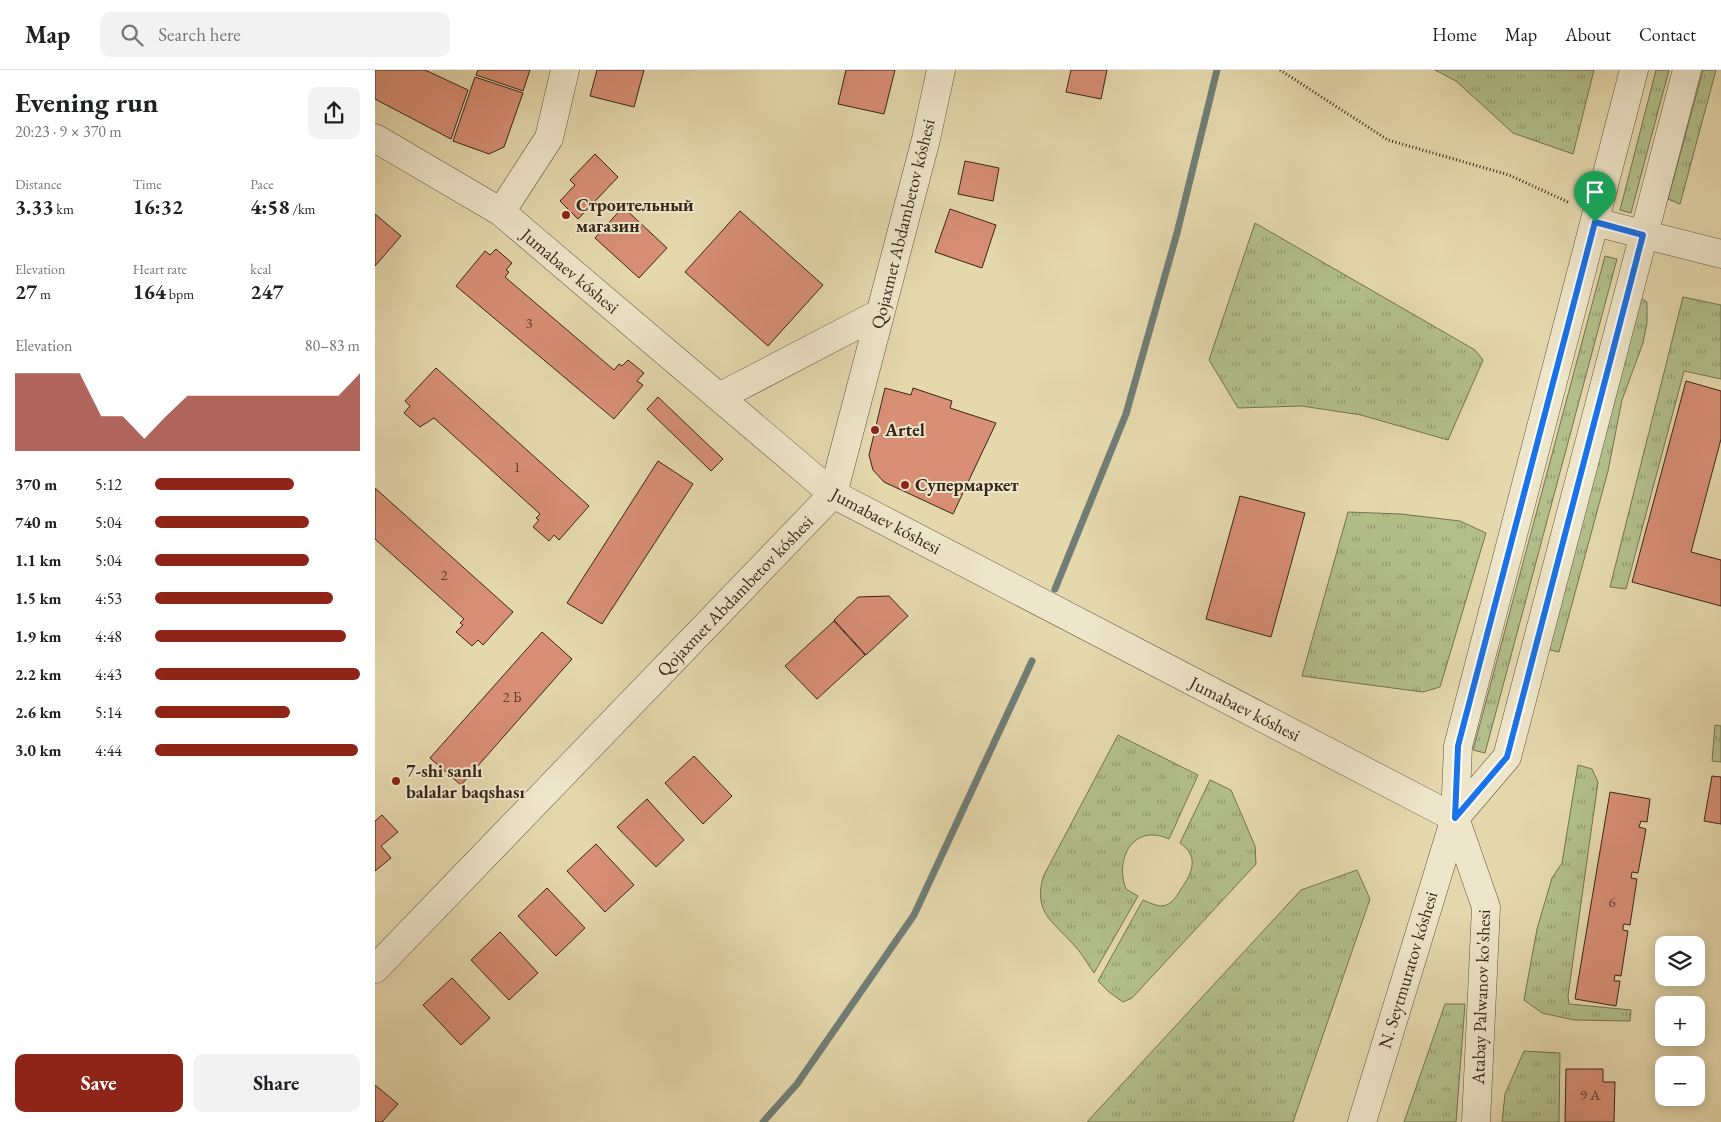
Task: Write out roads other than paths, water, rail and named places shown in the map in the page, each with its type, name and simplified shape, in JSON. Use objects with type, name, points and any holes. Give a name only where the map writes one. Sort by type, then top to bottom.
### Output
[{"type":"street","points":[[501,212],[549,138],[565,70]]},
{"type":"street","name":"Qojaxmet Abdambetov kóshesi","points":[[375,969],[833,494],[927,139],[941,70]]},
{"type":"street","points":[[1455,818],[1458,746],[1635,70]]},
{"type":"street","points":[[1455,818],[1507,757],[1687,70]]},
{"type":"street","name":"Jumabaev kóshesi","points":[[375,138],[501,212],[833,494],[1455,818]]},
{"type":"street","points":[[1595,222],[1721,254]]},
{"type":"street","points":[[719,397],[880,313]]},
{"type":"street","name":"N. Seytmuratov kóshesi","points":[[1362,1122],[1455,818]]},
{"type":"street","name":"Atabay Palwanov ko'shesi","points":[[1455,818],[1487,907],[1476,1122]]},
{"type":"waterway","points":[[1055,589],[1126,414],[1177,233],[1217,70]]},
{"type":"waterway","points":[[763,1122],[797,1084],[914,915],[1032,661]]},
{"type":"place","name":"Строительный магазин","points":[[566,215]]},
{"type":"place","name":"Artel","points":[[875,430]]},
{"type":"place","name":"Супермаркет","points":[[905,485]]},
{"type":"place","name":"7-shi sanlı balalar baqshası","points":[[396,781]]}]
